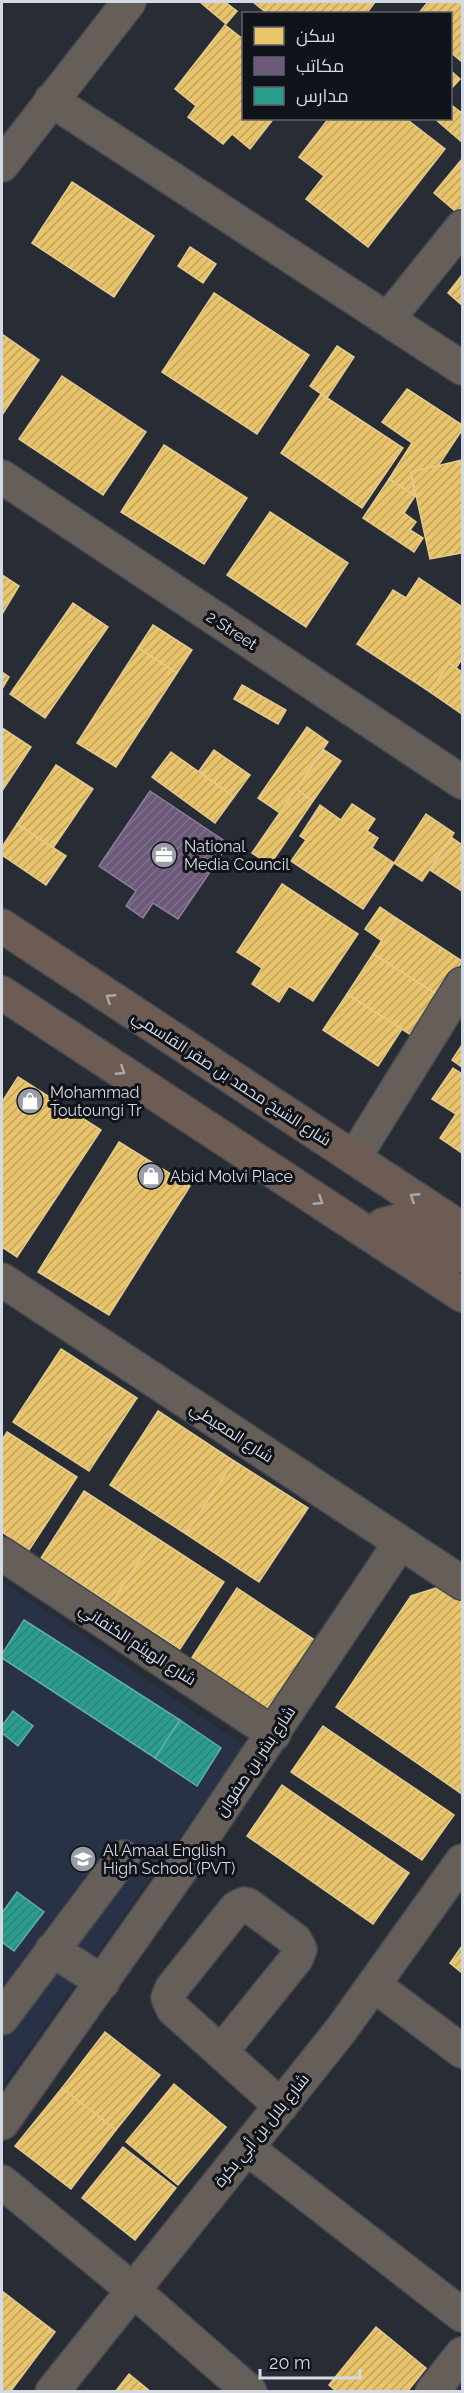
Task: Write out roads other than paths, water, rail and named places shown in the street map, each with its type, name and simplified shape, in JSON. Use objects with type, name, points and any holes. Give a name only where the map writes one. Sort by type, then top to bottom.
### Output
[{"type":"main road","name":"شارع الشيخ محمد بن صقر القاسمي","points":[[2,926],[462,1229]]},
{"type":"main road","points":[[2,993],[462,1295]]},
{"type":"main road","points":[[376,1238],[383,1225],[398,1221],[462,1256]]},
{"type":"street","points":[[2,165],[129,2]]},
{"type":"street","points":[[51,100],[462,368]]},
{"type":"street","points":[[388,319],[462,227]]},
{"type":"street","name":"2 Street","points":[[2,477],[462,782]]},
{"type":"street","points":[[354,1158],[462,984]]},
{"type":"street","name":"شارع المعيطي","points":[[2,1280],[462,1583]]},
{"type":"street","name":"شارع بشر بن صفوان","points":[[2,2123],[103,1982],[274,1734],[400,1543]]},
{"type":"street","name":"شارع الهيثم الكنفاني","points":[[2,1554],[274,1734]]},
{"type":"street","points":[[2,2018],[123,1857]]},
{"type":"street","name":"شارع بلال بن أبي بكرة","points":[[52,2391],[281,2106],[374,1985],[462,1861]]},
{"type":"street","points":[[52,1950],[103,1982]]},
{"type":"street","points":[[374,1985],[462,2051]]},
{"type":"street","points":[[221,2052],[281,2106]]},
{"type":"street","points":[[247,2148],[462,2315]]},
{"type":"street","points":[[2,2182],[133,2290],[250,2391]]},
{"type":"street","points":[[432,2391],[462,2354]]},
{"type":"place","name":"National Media Council","points":[[164,855]]},
{"type":"place","name":"Mohammad Toutoungi Tr","points":[[30,1101]]},
{"type":"place","name":"Abid Molvi Place","points":[[151,1176]]},
{"type":"place","name":"Al Amaal English High School (PVT)","points":[[83,1859]]}]
